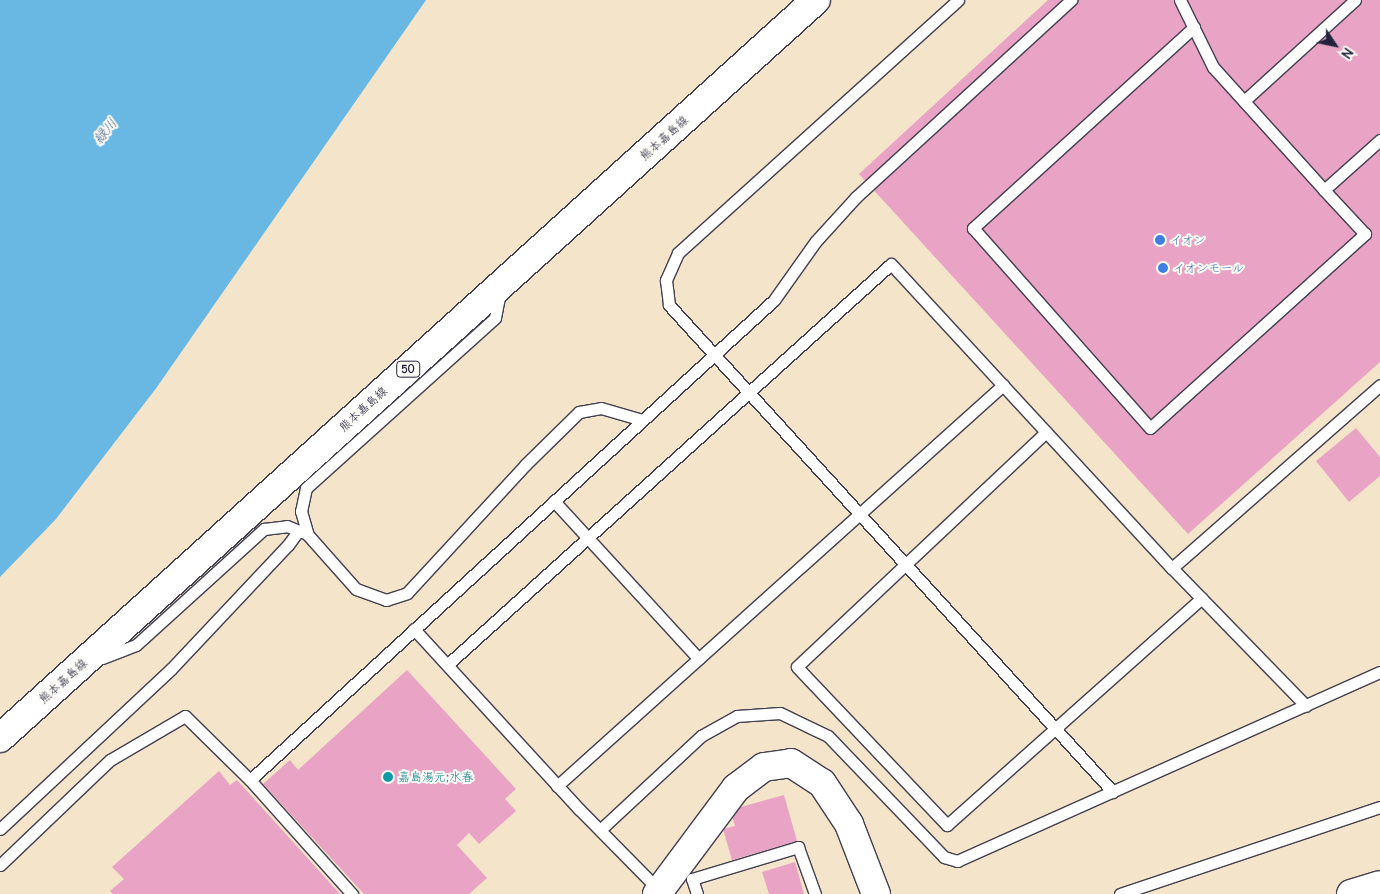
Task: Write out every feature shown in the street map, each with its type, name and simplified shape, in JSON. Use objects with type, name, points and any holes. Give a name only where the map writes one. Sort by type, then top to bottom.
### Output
[{"type":"main road","name":"熊本嘉島線","points":[[0,738],[816,0]]},
{"type":"main road","points":[[671,883],[736,788],[764,767],[791,763],[822,783],[849,824],[876,894]]},
{"type":"main road","points":[[1351,894],[1380,885]]},
{"type":"lane","points":[[958,0],[678,253],[666,280],[669,305],[748,394],[1113,792]]},
{"type":"lane","points":[[250,780],[774,300],[816,241],[856,197],[1071,0]]},
{"type":"lane","points":[[1180,0],[1194,27],[1213,66],[1365,234],[1150,428],[973,228],[1194,27]]},
{"type":"lane","points":[[1244,101],[1355,0]]},
{"type":"lane","points":[[1324,190],[1380,140]]},
{"type":"lane","points":[[447,665],[891,264],[1172,568],[1306,706]]},
{"type":"lane","points":[[303,533],[301,511],[306,488],[496,318],[502,284]]},
{"type":"lane","points":[[557,786],[860,516],[1003,385]]},
{"type":"lane","points":[[1172,568],[1380,386]]},
{"type":"lane","points":[[79,667],[136,645],[264,529],[287,526],[303,533],[356,588],[386,600],[407,593],[525,465],[579,412],[601,408],[642,420]]},
{"type":"lane","points":[[1046,432],[797,667],[947,825],[1056,731],[1202,598]]},
{"type":"lane","points":[[554,501],[699,659]]},
{"type":"lane","points":[[0,829],[171,669],[288,546],[303,533]]},
{"type":"lane","points":[[414,629],[557,786],[600,830],[671,883],[697,894]]},
{"type":"lane","points":[[600,830],[656,775],[701,736],[737,716],[780,712],[828,736],[944,857],[957,860],[1380,672]]},
{"type":"lane","points":[[0,866],[110,760],[185,716],[250,780],[352,894]]},
{"type":"lane","points":[[1120,894],[1380,807]]},
{"type":"lane","points":[[671,883],[798,847],[815,894]]},
{"type":"water","name":"緑川","points":[[0,0],[426,0],[157,387],[56,519],[0,577]]},
{"type":"building","name":"イオンモール","points":[[1048,0],[1380,0],[1380,362],[1188,534],[859,174]]},
{"type":"building","points":[[1356,428],[1380,457],[1380,476],[1349,502],[1316,461]]},
{"type":"building","name":"嘉島湯元;水春","points":[[407,670],[516,789],[505,799],[516,811],[479,844],[469,833],[457,845],[487,878],[469,894],[364,894],[263,784],[290,760],[298,770]]},
{"type":"building","points":[[219,771],[230,785],[237,780],[340,894],[113,894],[110,891],[124,879],[112,867]]},
{"type":"building","points":[[784,795],[797,841],[732,860],[723,829],[735,826],[730,810]]},
{"type":"building","points":[[795,862],[804,894],[769,894],[762,872]]},
{"type":"place","name":"イオン","points":[[1160,240]]},
{"type":"place","name":"イオンモール","points":[[1163,268]]},
{"type":"place","name":"嘉島湯元;水春","points":[[388,777]]}]
